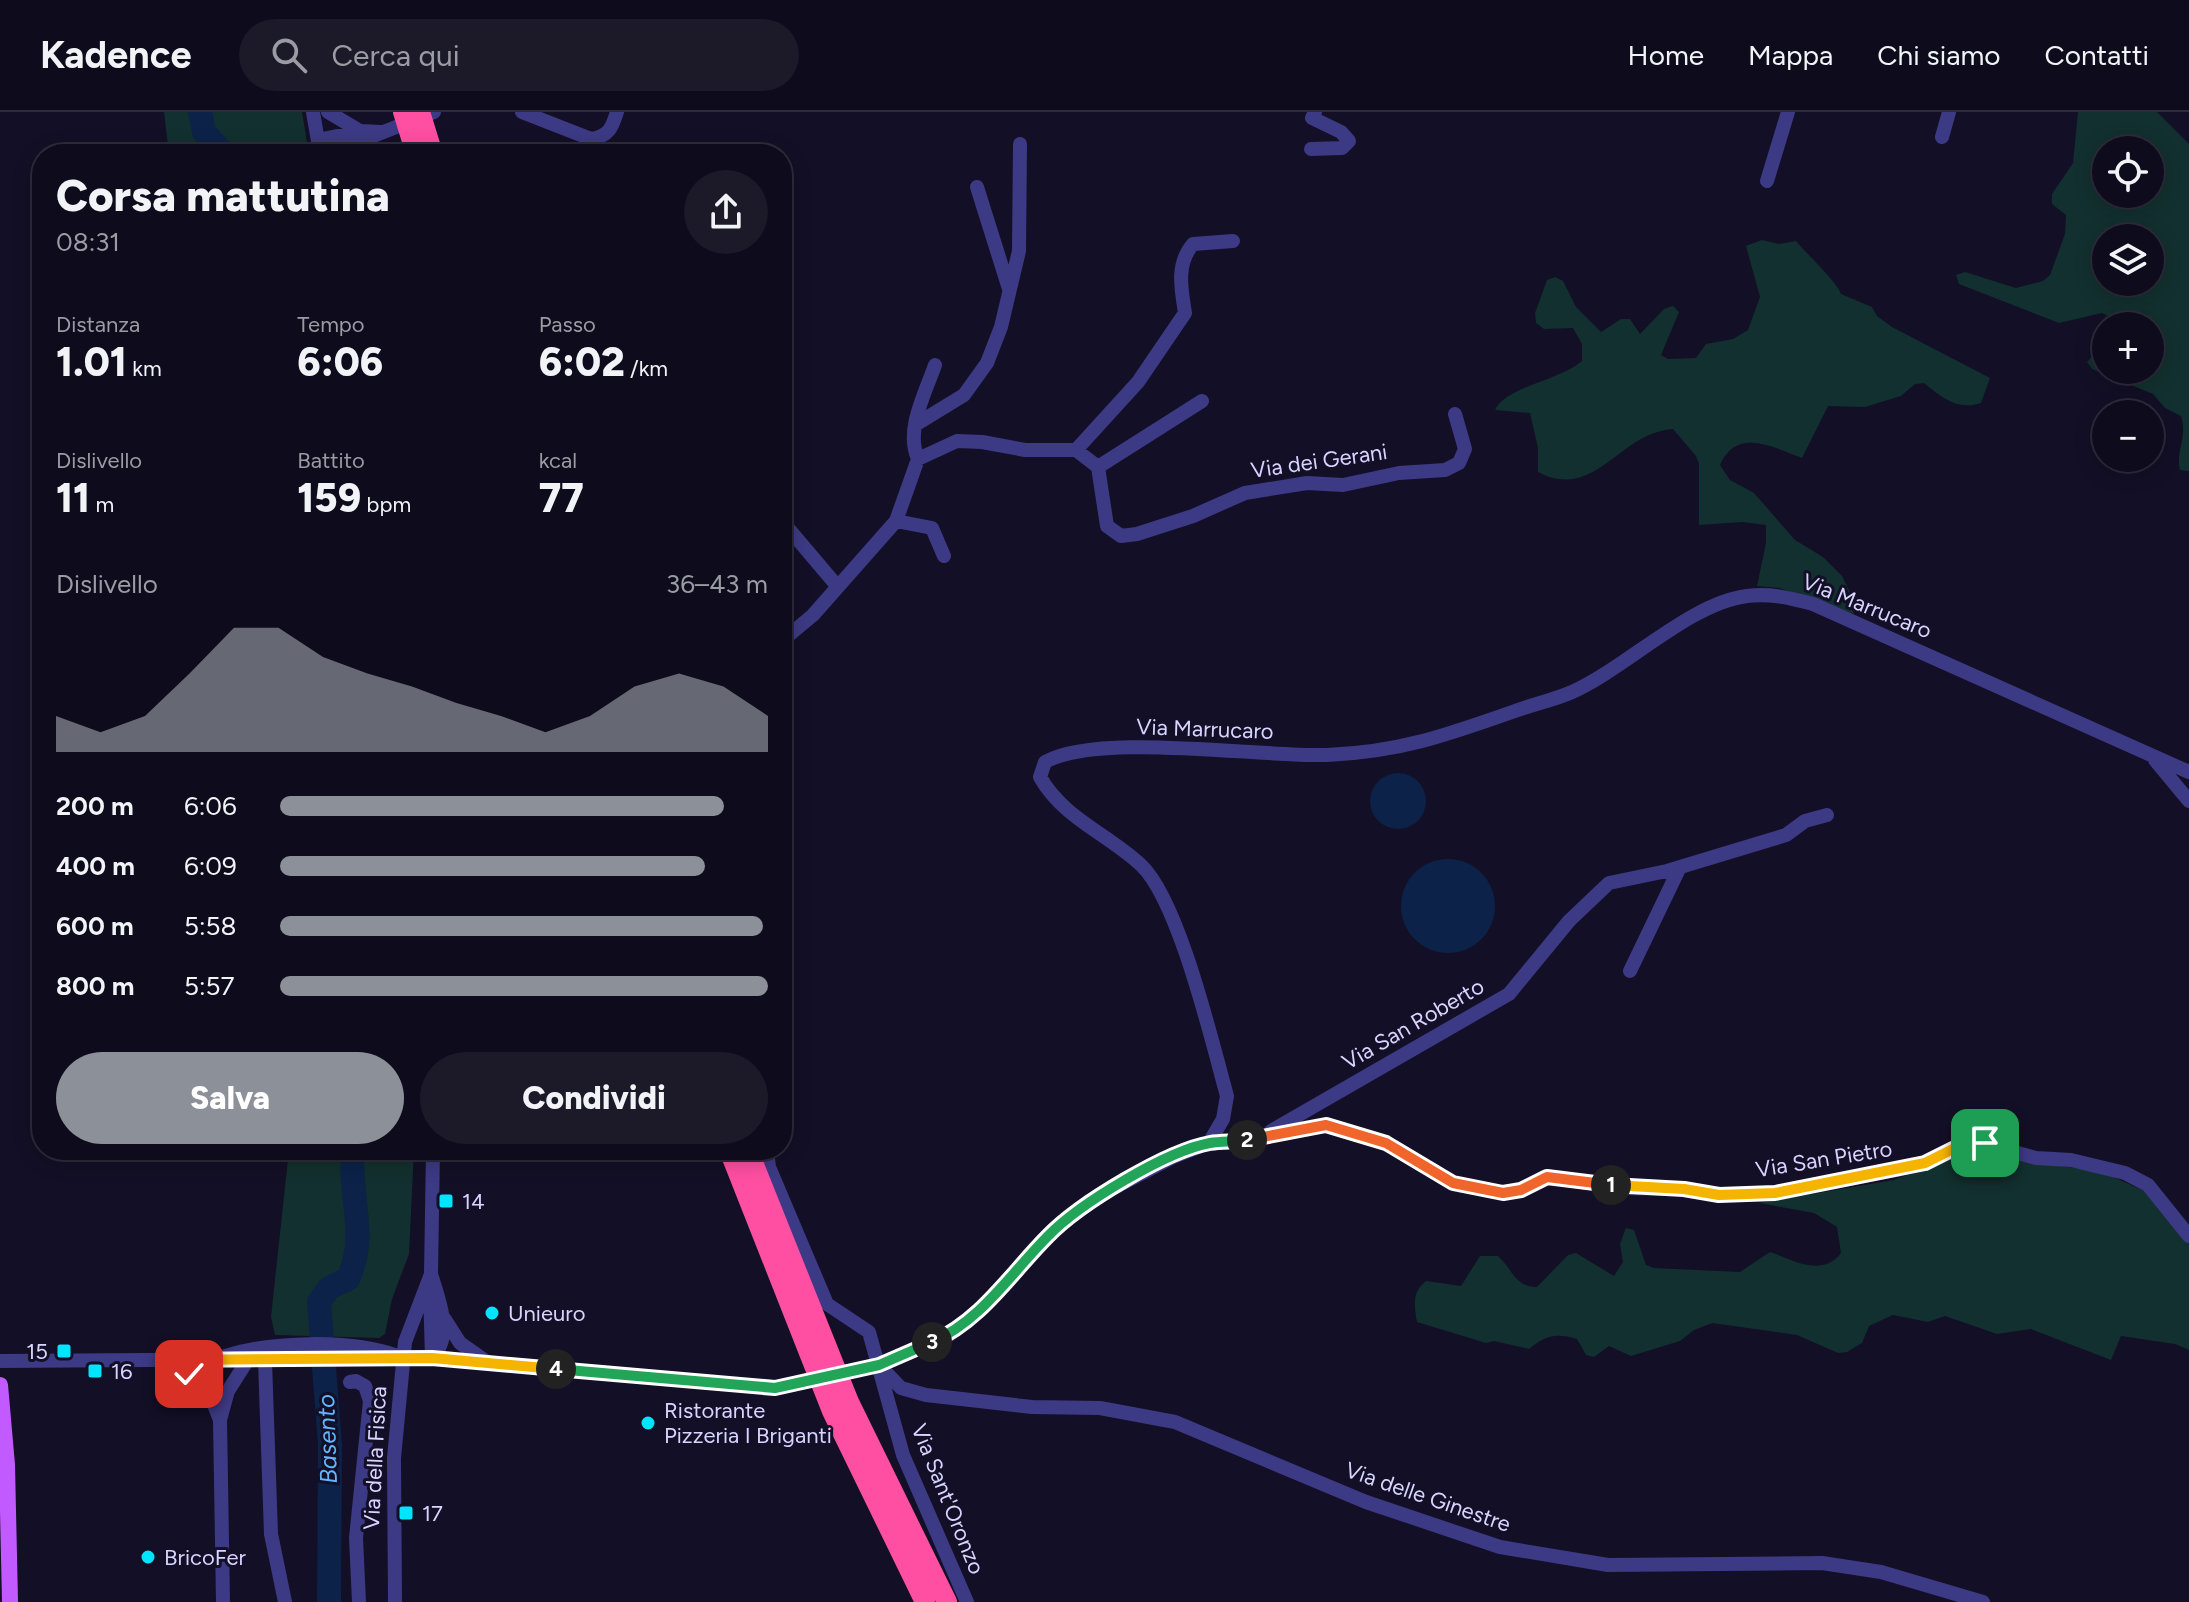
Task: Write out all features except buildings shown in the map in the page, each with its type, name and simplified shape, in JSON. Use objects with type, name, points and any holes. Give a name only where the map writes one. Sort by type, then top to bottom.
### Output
[{"type":"highway","points":[[403,112],[413,144]]},
{"type":"highway","points":[[420,112],[430,144]]},
{"type":"highway","points":[[734,1160],[803,1314],[925,1602]]},
{"type":"highway","points":[[751,1160],[803,1314]]},
{"type":"highway","points":[[840,1407],[947,1602]]},
{"type":"main road","points":[[0,1385],[7,1465],[10,1602]]},
{"type":"street","points":[[313,112],[318,144]]},
{"type":"street","points":[[328,112],[358,143],[434,112]]},
{"type":"street","points":[[522,112],[591,139],[612,129],[617,112]]},
{"type":"street","points":[[1311,149],[1342,148],[1349,141],[1341,132],[1312,118],[1315,112]]},
{"type":"street","points":[[1767,181],[1788,112]]},
{"type":"street","points":[[1942,137],[1949,112]]},
{"type":"street","points":[[915,425],[964,395],[987,363],[1001,327],[1019,251],[1020,144]]},
{"type":"street","points":[[977,187],[1010,289]]},
{"type":"street","points":[[1076,450],[1138,382],[1185,313],[1180,271],[1185,254],[1193,244],[1233,241]]},
{"type":"street","points":[[792,636],[838,587],[859,558],[873,550],[896,521],[918,459],[912,445],[915,425],[935,365]]},
{"type":"street","points":[[918,459],[957,441],[1025,450],[1076,450],[1098,467],[1202,401]]},
{"type":"street","name":"Via dei Gerani","points":[[1098,467],[1107,526],[1121,536],[1137,534],[1245,493],[1307,483],[1343,485],[1399,473],[1445,470],[1459,463],[1465,449],[1455,414]]},
{"type":"street","points":[[896,521],[932,528],[944,556]]},
{"type":"street","points":[[792,533],[838,587]]},
{"type":"street","name":"Via Marrucaro","points":[[1209,1143],[1223,1119],[1227,1096],[1185,950],[1165,902],[1143,866],[1051,796],[1040,777],[1045,762],[1063,751],[1155,748],[1324,755],[1390,751],[1437,740],[1568,694],[1706,611],[1744,596],[1772,595],[1813,604],[2189,772]]},
{"type":"street","name":"Via Marrucaro","points":[[2152,756],[2189,801]]},
{"type":"street","name":"Via San Roberto","points":[[1261,1137],[1509,994],[1586,902],[1609,883],[1680,867],[1786,835],[1805,821],[1827,815]]},
{"type":"street","points":[[1630,971],[1680,867]]},
{"type":"street","name":"Via San Pietro","points":[[1209,1143],[1326,1125],[1386,1143],[1453,1183],[1503,1193],[1521,1190],[1547,1177],[1623,1188],[1684,1189],[1719,1195],[1775,1193],[1901,1169],[1925,1163],[1971,1140],[2036,1158],[2071,1160],[2125,1173],[2148,1185],[2189,1236]]},
{"type":"street","points":[[218,1358],[251,1349],[283,1353],[374,1354],[709,1384],[775,1388],[806,1383],[879,1365],[949,1335],[991,1299],[1049,1234],[1089,1201],[1173,1157],[1209,1143]]},
{"type":"street","name":"Via della Fisica","points":[[433,1160],[431,1274],[444,1317]]},
{"type":"street","name":"Via Sant'Oronzo","points":[[768,1160],[827,1304],[869,1332],[903,1455],[967,1602]]},
{"type":"street","points":[[431,1274],[429,1339],[432,1358]]},
{"type":"street","name":"Via della Fisica","points":[[395,1602],[392,1500],[405,1342],[431,1274]]},
{"type":"street","points":[[444,1317],[460,1343],[488,1363]]},
{"type":"street","points":[[432,1358],[442,1341],[444,1317]]},
{"type":"street","points":[[0,1361],[218,1358],[265,1361],[283,1353]]},
{"type":"street","points":[[218,1358],[225,1372],[228,1391]]},
{"type":"street","points":[[218,1358],[210,1377],[210,1395],[220,1420]]},
{"type":"street","points":[[173,1360],[210,1395]]},
{"type":"street","points":[[223,1602],[220,1420],[228,1391],[247,1361]]},
{"type":"street","points":[[265,1361],[271,1534],[285,1602]]},
{"type":"street","name":"Via delle Ginestre","points":[[879,1365],[901,1388],[926,1395],[1018,1406],[1100,1408],[1175,1422],[1366,1502],[1500,1547],[1608,1565],[1822,1563],[1881,1572],[1983,1602]]},
{"type":"street","points":[[350,1382],[356,1381],[365,1386],[370,1401],[356,1538],[359,1602]]},
{"type":"green space","points":[[164,112],[302,112],[307,144],[168,144]]},
{"type":"green space","points":[[2078,112],[2157,112],[2189,144],[2189,471],[2180,470],[2181,416],[2165,408],[2164,400],[2158,400],[2153,394],[2129,384],[2164,384],[2164,312],[2092,312],[2092,315],[2059,323],[1959,284],[1956,275],[1965,272],[2016,288],[2043,281],[2050,275],[2065,234],[2066,215],[2052,204],[2052,194],[2073,163]]},
{"type":"green space","points":[[1762,240],[1779,244],[1796,241],[1841,294],[1872,307],[1877,316],[1892,327],[1990,378],[1981,403],[1972,405],[1950,401],[1924,383],[1915,384],[1901,396],[1865,407],[1828,406],[1802,458],[1767,445],[1746,443],[1727,453],[1720,465],[1730,480],[1754,493],[1795,540],[1823,557],[1842,576],[1857,607],[1853,614],[1779,588],[1757,586],[1766,543],[1766,525],[1742,522],[1699,525],[1699,464],[1673,429],[1637,441],[1592,472],[1576,478],[1558,479],[1538,472],[1538,448],[1530,413],[1495,410],[1510,395],[1582,361],[1582,344],[1573,328],[1544,329],[1536,323],[1535,313],[1547,280],[1555,277],[1563,281],[1576,307],[1601,332],[1621,319],[1630,319],[1640,334],[1664,309],[1673,306],[1679,312],[1661,355],[1668,359],[1696,358],[1706,344],[1733,339],[1748,330],[1760,297],[1746,246]]},
{"type":"green space","points":[[1977,1147],[2027,1161],[2102,1172],[2147,1192],[2189,1244],[2189,1350],[2175,1344],[2121,1336],[2111,1360],[2031,1329],[1997,1334],[1945,1316],[1928,1322],[1893,1315],[1869,1326],[1862,1343],[1847,1352],[1838,1353],[1797,1335],[1712,1323],[1694,1330],[1680,1341],[1631,1356],[1609,1346],[1594,1357],[1586,1355],[1577,1339],[1570,1337],[1552,1336],[1529,1349],[1494,1341],[1486,1343],[1417,1322],[1415,1299],[1421,1285],[1426,1281],[1461,1286],[1480,1256],[1498,1256],[1519,1281],[1529,1286],[1537,1287],[1568,1255],[1576,1253],[1614,1276],[1623,1262],[1620,1244],[1626,1228],[1634,1230],[1646,1265],[1654,1268],[1740,1272],[1770,1252],[1807,1265],[1825,1265],[1841,1253],[1837,1227],[1814,1213],[1759,1203],[1894,1180]]},
{"type":"green space","points":[[288,1160],[414,1160],[409,1254],[392,1299],[385,1334],[379,1338],[275,1335],[271,1317]]},
{"type":"water","points":[[1398,773],[1418,781],[1426,801],[1418,821],[1398,829],[1378,821],[1370,801],[1378,781]]},
{"type":"water","points":[[1448,859],[1466,862],[1481,873],[1492,888],[1495,906],[1492,924],[1481,939],[1466,950],[1448,953],[1430,950],[1415,939],[1404,924],[1401,906],[1404,888],[1415,873],[1430,862]]},
{"type":"waterway","name":"Basento","points":[[200,112],[204,132],[215,144]]},
{"type":"waterway","name":"Basento","points":[[329,1602],[330,1445],[319,1302],[329,1288],[348,1279],[354,1262],[357,1231],[352,1160]]},
{"type":"place","name":"14","points":[[446,1201]]},
{"type":"place","name":"Unieuro","points":[[492,1313]]},
{"type":"place","name":"15","points":[[64,1351]]},
{"type":"place","name":"16","points":[[95,1371]]},
{"type":"place","name":"Ristorante Pizzeria I Briganti","points":[[648,1423]]},
{"type":"place","name":"17","points":[[406,1513]]},
{"type":"place","name":"BricoFer","points":[[148,1557]]},
{"type":"route","points":[[189,1374],[173,1360],[432,1358],[709,1384],[775,1388],[806,1383],[879,1365],[949,1335],[991,1299],[1049,1234],[1089,1201],[1173,1157],[1209,1143],[1238,1142],[1326,1125],[1386,1143],[1453,1183],[1503,1193],[1521,1190],[1547,1177],[1623,1188],[1684,1189],[1719,1195],[1775,1193],[1925,1163],[1971,1140],[1985,1143]]}]
